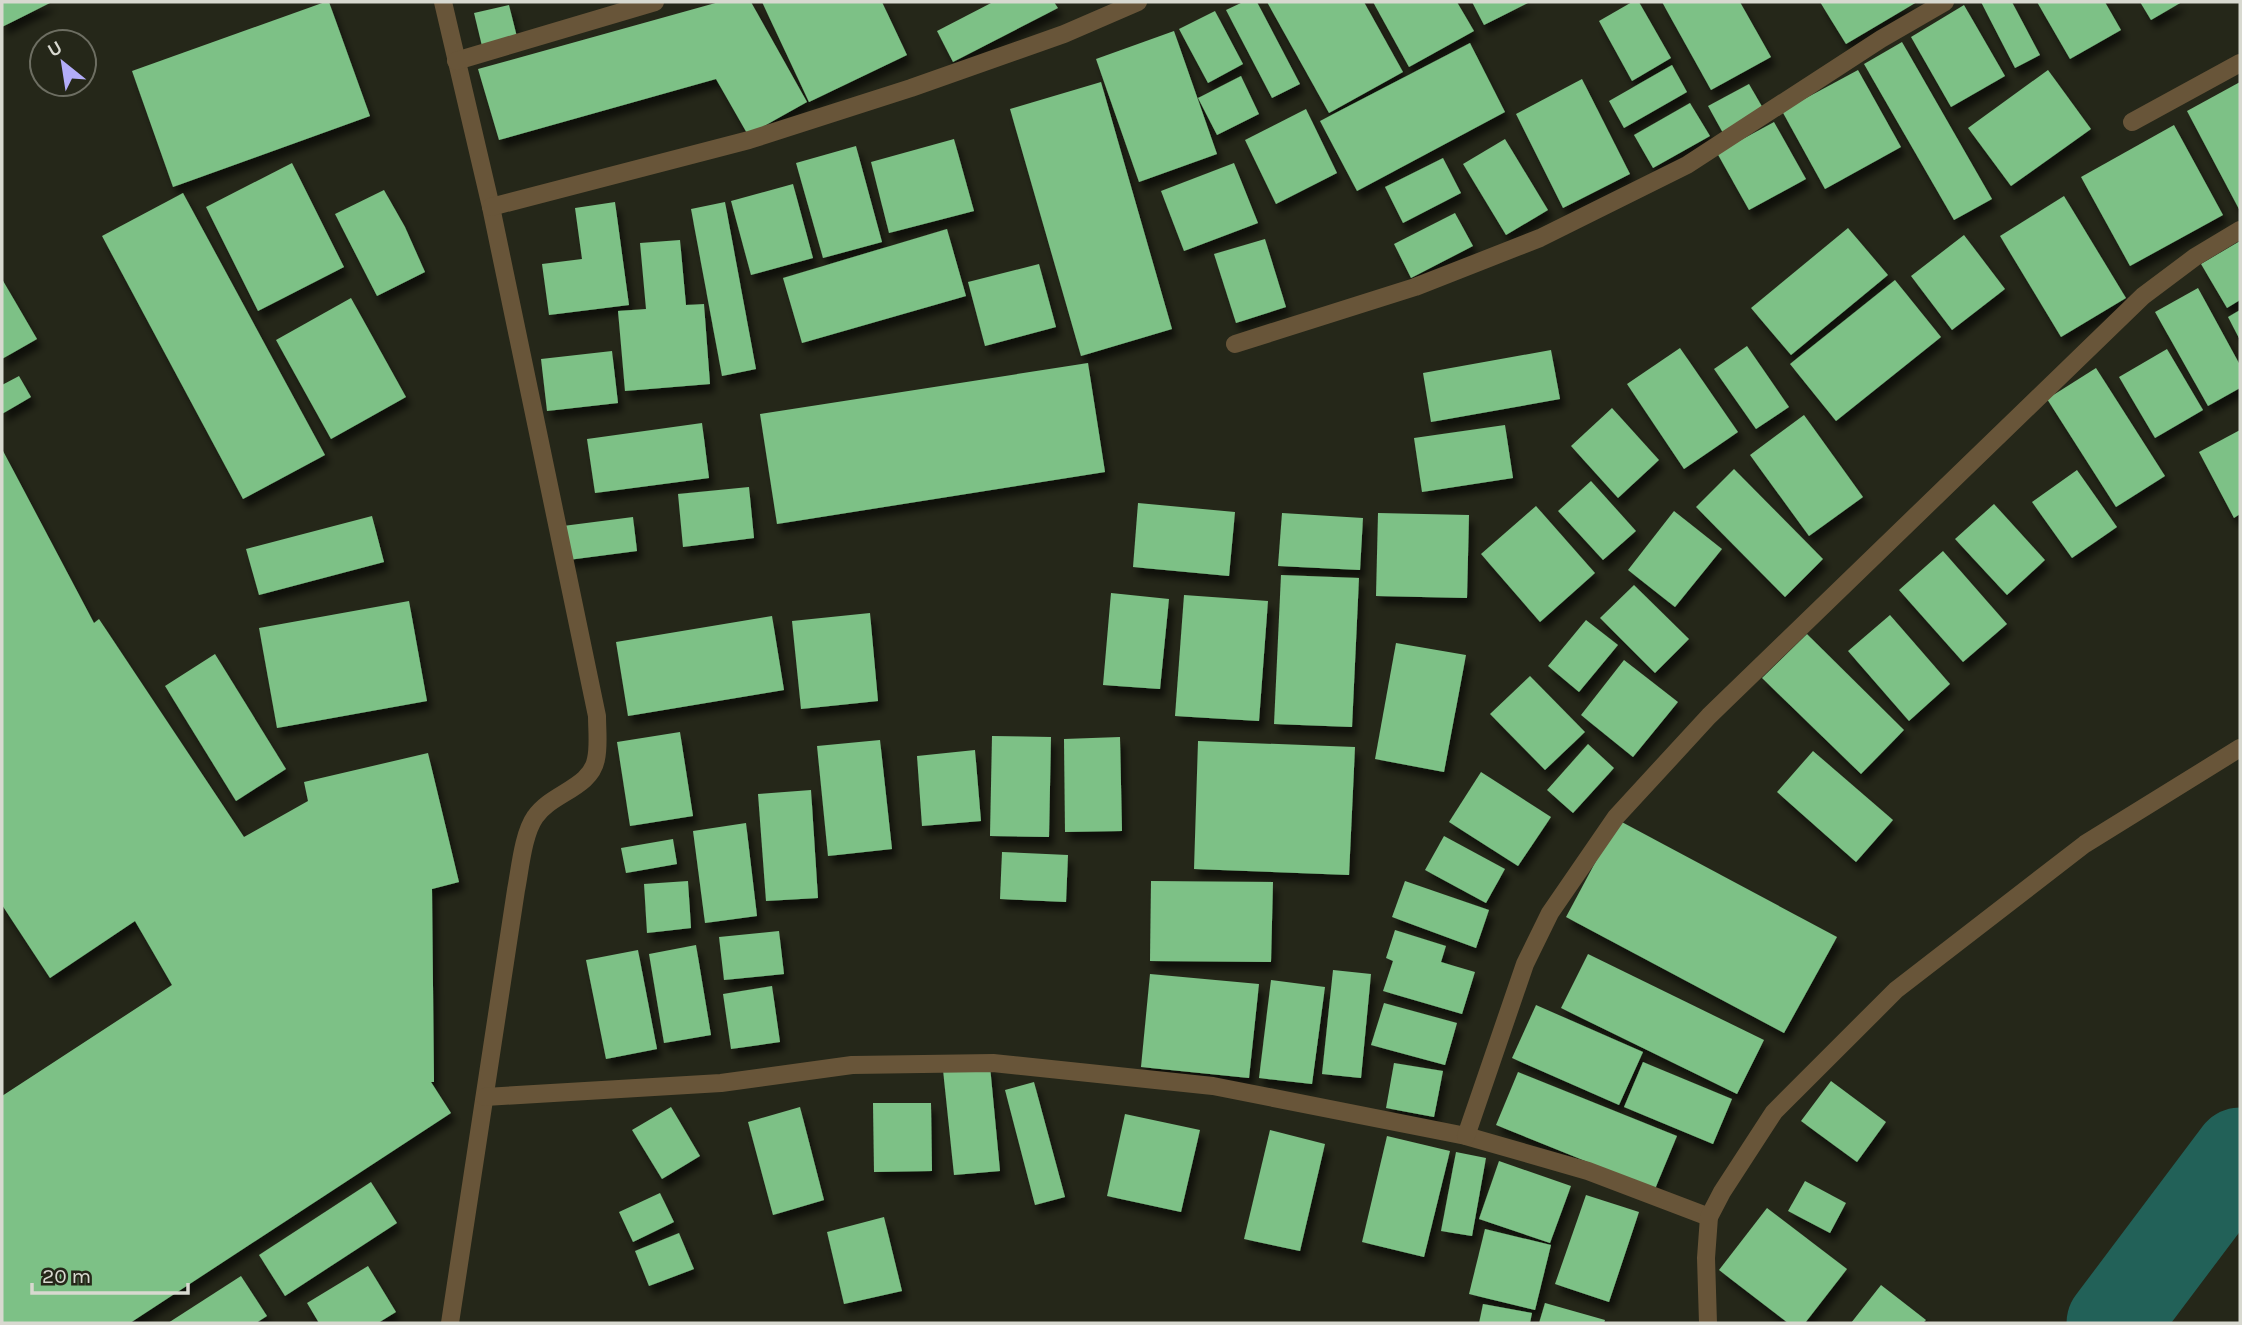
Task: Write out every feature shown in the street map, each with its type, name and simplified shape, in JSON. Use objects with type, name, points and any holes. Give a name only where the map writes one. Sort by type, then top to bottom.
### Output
[{"type":"street","points":[[443,2],[491,207],[597,716],[596,760],[592,772],[584,781],[543,806],[532,820],[516,890],[450,1323]]},
{"type":"street","points":[[456,61],[655,2]]},
{"type":"street","points":[[491,207],[750,140],[911,88],[1051,38],[1138,2]]},
{"type":"street","points":[[1235,344],[1415,287],[1540,238],[1687,165],[1881,38],[1945,2]]},
{"type":"street","points":[[2132,122],[2240,63]]},
{"type":"street","points":[[1466,1136],[1525,964],[1550,912],[1616,817],[1709,716],[2143,296],[2195,257],[2240,230]]},
{"type":"street","points":[[1708,1323],[1706,1258],[1709,1217],[1722,1192],[1774,1112],[1896,990],[2085,844],[2240,748]]},
{"type":"street","points":[[485,1097],[721,1083],[852,1065],[993,1063],[1213,1086],[1466,1136],[1588,1171],[1709,1217]]},
{"type":"building","points":[[2,2],[52,2],[2,27]]},
{"type":"building","points":[[329,2],[370,116],[173,187],[132,71]]},
{"type":"building","points":[[719,2],[751,2],[807,102],[748,135],[716,79],[499,140],[478,69]]},
{"type":"building","points":[[762,2],[882,2],[907,55],[809,102]]},
{"type":"building","points":[[993,2],[1054,2],[1058,8],[953,62],[937,31]]},
{"type":"building","points":[[1243,2],[1257,2],[1300,84],[1272,98],[1226,10]]},
{"type":"building","points":[[1267,2],[1364,2],[1403,72],[1329,113]]},
{"type":"building","points":[[1373,2],[1457,2],[1474,31],[1409,67]]},
{"type":"building","points":[[1472,2],[1530,2],[1484,25]]},
{"type":"building","points":[[1632,2],[1639,2],[1671,58],[1632,81],[1599,21]]},
{"type":"building","points":[[1662,2],[1740,2],[1771,57],[1711,90]]},
{"type":"building","points":[[1820,2],[1917,2],[1846,44]]},
{"type":"building","points":[[1981,2],[2012,2],[2040,55],[2015,68]]},
{"type":"building","points":[[2037,2],[2105,2],[2121,30],[2070,59]]},
{"type":"building","points":[[2140,2],[2182,2],[2151,20]]},
{"type":"building","points":[[509,5],[517,37],[482,46],[474,13]]},
{"type":"building","points":[[1964,5],[2005,76],[1951,107],[1911,37]]},
{"type":"building","points":[[1215,11],[1243,64],[1208,83],[1179,29]]},
{"type":"building","points":[[1174,31],[1217,154],[1139,182],[1096,59]]},
{"type":"building","points":[[1902,42],[1992,199],[1954,220],[1864,64]]},
{"type":"building","points":[[1470,43],[1505,112],[1357,191],[1320,121]]},
{"type":"building","points":[[1672,65],[1687,92],[1624,128],[1609,101]]},
{"type":"building","points":[[1858,70],[1901,147],[1825,189],[1782,111]]},
{"type":"building","points":[[2048,70],[2091,129],[2011,186],[1968,128]]},
{"type":"building","points":[[1241,76],[1259,114],[1217,135],[1198,98]]},
{"type":"building","points":[[1582,79],[1630,174],[1563,208],[1516,114]]},
{"type":"building","points":[[1101,82],[1172,329],[1081,356],[1010,109]]},
{"type":"building","points":[[2240,82],[2240,211],[2187,111]]},
{"type":"building","points":[[1749,84],[1764,110],[1723,133],[1708,106]]},
{"type":"building","points":[[1690,103],[1710,136],[1653,168],[1634,135]]},
{"type":"building","points":[[1306,109],[1337,173],[1276,204],[1245,140]]},
{"type":"building","points":[[1774,122],[1806,179],[1749,210],[1717,153]]},
{"type":"building","points":[[2174,125],[2223,215],[2130,266],[2081,177]]},
{"type":"building","points":[[954,139],[974,211],[889,233],[871,162]]},
{"type":"building","points":[[1505,139],[1548,210],[1506,235],[1463,164]]},
{"type":"building","points":[[856,146],[882,242],[823,258],[796,163]]},
{"type":"building","points":[[1443,158],[1461,193],[1403,223],[1385,187]]},
{"type":"building","points":[[292,163],[344,267],[258,311],[206,207]]},
{"type":"building","points":[[1234,163],[1258,223],[1184,251],[1161,191]]},
{"type":"building","points":[[793,184],[813,258],[751,275],[731,201]]},
{"type":"building","points":[[384,190],[405,227],[425,272],[377,296],[335,214]]},
{"type":"building","points":[[183,193],[325,455],[243,499],[102,236]]},
{"type":"building","points":[[2064,196],[2126,298],[2061,337],[2000,236]]},
{"type":"building","points":[[615,202],[629,305],[549,315],[542,264],[582,259],[575,208]]},
{"type":"building","points":[[725,202],[756,369],[722,376],[691,209]]},
{"type":"building","points":[[1455,213],[1473,246],[1411,278],[1394,244]]},
{"type":"building","points":[[1848,228],[1888,275],[1791,355],[1751,308]]},
{"type":"building","points":[[947,229],[966,296],[802,343],[783,278]]},
{"type":"building","points":[[1964,235],[2005,289],[1952,330],[1911,276]]},
{"type":"building","points":[[1265,239],[1286,307],[1236,323],[1214,254]]},
{"type":"building","points":[[680,240],[686,305],[704,304],[710,384],[625,391],[618,311],[646,309],[640,243]]},
{"type":"building","points":[[2240,241],[2240,300],[2227,308],[2201,264]]},
{"type":"building","points":[[1039,264],[1056,327],[985,346],[968,282]]},
{"type":"building","points":[[2,279],[37,339],[2,359]]},
{"type":"building","points":[[1895,280],[1941,337],[1836,421],[1790,364]]},
{"type":"building","points":[[2198,288],[2240,365],[2240,388],[2208,406],[2155,312]]},
{"type":"building","points":[[351,298],[406,397],[331,439],[276,340]]},
{"type":"building","points":[[2240,310],[2240,340],[2228,317]]},
{"type":"building","points":[[1747,346],[1789,407],[1756,429],[1714,369]]},
{"type":"building","points":[[1680,348],[1738,432],[1684,469],[1627,384]]},
{"type":"building","points":[[2167,349],[2203,410],[2155,438],[2119,377]]},
{"type":"building","points":[[1551,350],[1560,399],[1431,422],[1423,373]]},
{"type":"building","points":[[612,351],[618,403],[547,411],[541,359]]},
{"type":"building","points":[[1088,363],[1105,472],[777,524],[760,414]]},
{"type":"building","points":[[2096,368],[2165,476],[2116,507],[2047,399]]},
{"type":"building","points":[[19,376],[31,397],[2,414],[2,385]]},
{"type":"building","points":[[1612,408],[1659,460],[1618,498],[1571,446]]},
{"type":"building","points":[[1804,415],[1863,497],[1809,536],[1750,455]]},
{"type":"building","points":[[702,423],[709,478],[595,493],[587,439]]},
{"type":"building","points":[[1505,425],[1513,478],[1422,492],[1414,438]]},
{"type":"building","points":[[2240,430],[2240,514],[2234,518],[2199,452]]},
{"type":"building","points":[[2,449],[94,623],[99,619],[244,837],[308,801],[304,782],[428,753],[459,882],[432,889],[434,1082],[431,1082],[451,1113],[130,1323],[2,1323],[2,1096],[172,985],[135,921],[50,978],[2,905]]},
{"type":"building","points":[[1734,469],[1823,559],[1785,597],[1696,507]]},
{"type":"building","points":[[2077,470],[2117,527],[2072,558],[2032,502]]},
{"type":"building","points":[[1591,481],[1636,531],[1603,560],[1558,511]]},
{"type":"building","points":[[749,487],[754,538],[683,547],[678,494]]},
{"type":"building","points":[[1138,503],[1235,512],[1229,576],[1133,567]]},
{"type":"building","points":[[1994,504],[2045,560],[2007,595],[1955,539]]},
{"type":"building","points":[[1536,506],[1595,573],[1540,622],[1481,554]]},
{"type":"building","points":[[1674,511],[1722,549],[1675,607],[1628,570]]},
{"type":"building","points":[[1282,513],[1363,518],[1360,570],[1278,566]]},
{"type":"building","points":[[1378,513],[1469,515],[1467,598],[1376,596]]},
{"type":"building","points":[[372,516],[384,562],[259,595],[246,549]]},
{"type":"building","points":[[633,517],[637,551],[568,560],[563,526]]},
{"type":"building","points":[[1943,551],[2007,624],[1963,662],[1899,590]]},
{"type":"building","points":[[1281,575],[1359,578],[1352,727],[1274,724]]},
{"type":"building","points":[[1634,585],[1689,639],[1655,673],[1600,618]]},
{"type":"building","points":[[1111,593],[1169,599],[1160,689],[1103,685]]},
{"type":"building","points":[[1184,595],[1268,601],[1259,721],[1175,716]]},
{"type":"building","points":[[409,601],[427,701],[277,728],[259,628]]},
{"type":"building","points":[[870,613],[878,701],[801,709],[792,621]]},
{"type":"building","points":[[1890,615],[1950,684],[1909,721],[1848,651]]},
{"type":"building","points":[[772,616],[784,690],[628,716],[616,642]]},
{"type":"building","points":[[1586,620],[1618,645],[1579,692],[1548,666]]},
{"type":"building","points":[[1807,634],[1904,730],[1861,774],[1762,678]]},
{"type":"building","points":[[1396,643],[1466,655],[1444,772],[1375,759]]},
{"type":"building","points":[[215,654],[286,769],[236,801],[165,686]]},
{"type":"building","points":[[1624,660],[1678,702],[1633,757],[1581,715]]},
{"type":"building","points":[[1530,676],[1585,732],[1545,770],[1490,714]]},
{"type":"building","points":[[680,732],[693,816],[630,826],[617,742]]},
{"type":"building","points":[[992,736],[1051,737],[1049,837],[990,836]]},
{"type":"building","points":[[1120,737],[1122,831],[1065,832],[1064,739]]},
{"type":"building","points":[[880,740],[892,849],[828,856],[817,746]]},
{"type":"building","points":[[1198,741],[1355,747],[1349,875],[1194,869]]},
{"type":"building","points":[[1588,744],[1614,768],[1573,813],[1547,790]]},
{"type":"building","points":[[975,750],[981,821],[922,826],[917,756]]},
{"type":"building","points":[[1813,751],[1893,820],[1856,862],[1777,792]]},
{"type":"building","points":[[1481,772],[1551,817],[1518,866],[1449,822]]},
{"type":"building","points":[[811,790],[818,898],[766,901],[758,794]]},
{"type":"building","points":[[1618,820],[1837,937],[1784,1033],[1566,917]]},
{"type":"building","points":[[746,823],[757,916],[705,923],[693,831]]},
{"type":"building","points":[[1444,836],[1505,869],[1486,903],[1425,870]]},
{"type":"building","points":[[673,839],[677,864],[626,873],[621,848]]},
{"type":"building","points":[[1002,852],[1068,855],[1066,902],[1000,899]]},
{"type":"building","points":[[688,881],[691,928],[647,933],[644,884]]},
{"type":"building","points":[[1151,881],[1273,882],[1271,962],[1150,961]]},
{"type":"building","points":[[1405,881],[1489,910],[1476,948],[1392,917]]},
{"type":"building","points":[[1395,930],[1446,946],[1441,962],[1475,972],[1462,1014],[1383,991],[1393,961],[1386,958]]},
{"type":"building","points":[[779,931],[784,974],[724,980],[719,937]]},
{"type":"building","points":[[696,945],[711,1035],[664,1043],[649,954]]},
{"type":"building","points":[[638,950],[657,1049],[606,1059],[586,960]]},
{"type":"building","points":[[1588,954],[1764,1040],[1737,1094],[1561,1008]]},
{"type":"building","points":[[1333,970],[1371,974],[1361,1078],[1322,1074]]},
{"type":"building","points":[[1150,974],[1259,984],[1249,1078],[1141,1067]]},
{"type":"building","points":[[1271,980],[1325,987],[1312,1084],[1259,1078]]},
{"type":"building","points":[[772,986],[780,1042],[731,1049],[723,994]]},
{"type":"building","points":[[1384,1003],[1457,1023],[1445,1065],[1371,1045]]},
{"type":"building","points":[[1536,1005],[1643,1052],[1619,1105],[1512,1058]]},
{"type":"building","points":[[1643,1062],[1732,1099],[1713,1144],[1624,1107]]},
{"type":"building","points":[[1394,1063],[1443,1071],[1434,1117],[1386,1108]]},
{"type":"building","points":[[990,1066],[1000,1171],[954,1175],[943,1070]]},
{"type":"building","points":[[1518,1072],[1677,1136],[1655,1189],[1496,1125]]},
{"type":"building","points":[[1831,1081],[1886,1122],[1857,1162],[1801,1121]]},
{"type":"building","points":[[1034,1082],[1065,1197],[1035,1205],[1005,1090]]},
{"type":"building","points":[[873,1103],[931,1103],[932,1171],[874,1172]]},
{"type":"building","points":[[671,1107],[700,1156],[662,1179],[632,1130]]},
{"type":"building","points":[[800,1107],[824,1200],[773,1215],[748,1122]]},
{"type":"building","points":[[1125,1114],[1200,1130],[1181,1212],[1107,1196]]},
{"type":"building","points":[[1270,1130],[1325,1144],[1300,1251],[1244,1239]]},
{"type":"building","points":[[1387,1136],[1450,1151],[1424,1257],[1362,1242]]},
{"type":"building","points":[[1456,1152],[1486,1158],[1472,1236],[1441,1231]]},
{"type":"building","points":[[1499,1161],[1571,1186],[1550,1243],[1479,1219]]},
{"type":"building","points":[[1805,1181],[1846,1203],[1830,1233],[1788,1211]]},
{"type":"building","points":[[371,1182],[397,1223],[285,1296],[259,1255]]},
{"type":"building","points":[[660,1193],[674,1222],[633,1242],[619,1212]]},
{"type":"building","points":[[1586,1195],[1639,1212],[1609,1302],[1555,1284]]},
{"type":"building","points":[[1767,1208],[1847,1269],[1805,1323],[1788,1323],[1719,1270]]},
{"type":"building","points":[[884,1217],[902,1291],[844,1304],[827,1232]]},
{"type":"building","points":[[1485,1229],[1551,1245],[1535,1310],[1469,1294]]},
{"type":"building","points":[[679,1233],[694,1269],[649,1286],[635,1251]]},
{"type":"building","points":[[368,1266],[396,1312],[378,1323],[319,1323],[307,1303]]},
{"type":"building","points":[[241,1276],[267,1316],[256,1323],[168,1323]]},
{"type":"building","points":[[1881,1285],[1926,1320],[1923,1323],[1851,1323]]},
{"type":"building","points":[[1545,1303],[1605,1320],[1604,1323],[1539,1323]]},
{"type":"building","points":[[1483,1304],[1532,1313],[1530,1323],[1479,1323]]},
{"type":"waterway","points":[[2113,1323],[2240,1154]]}]
